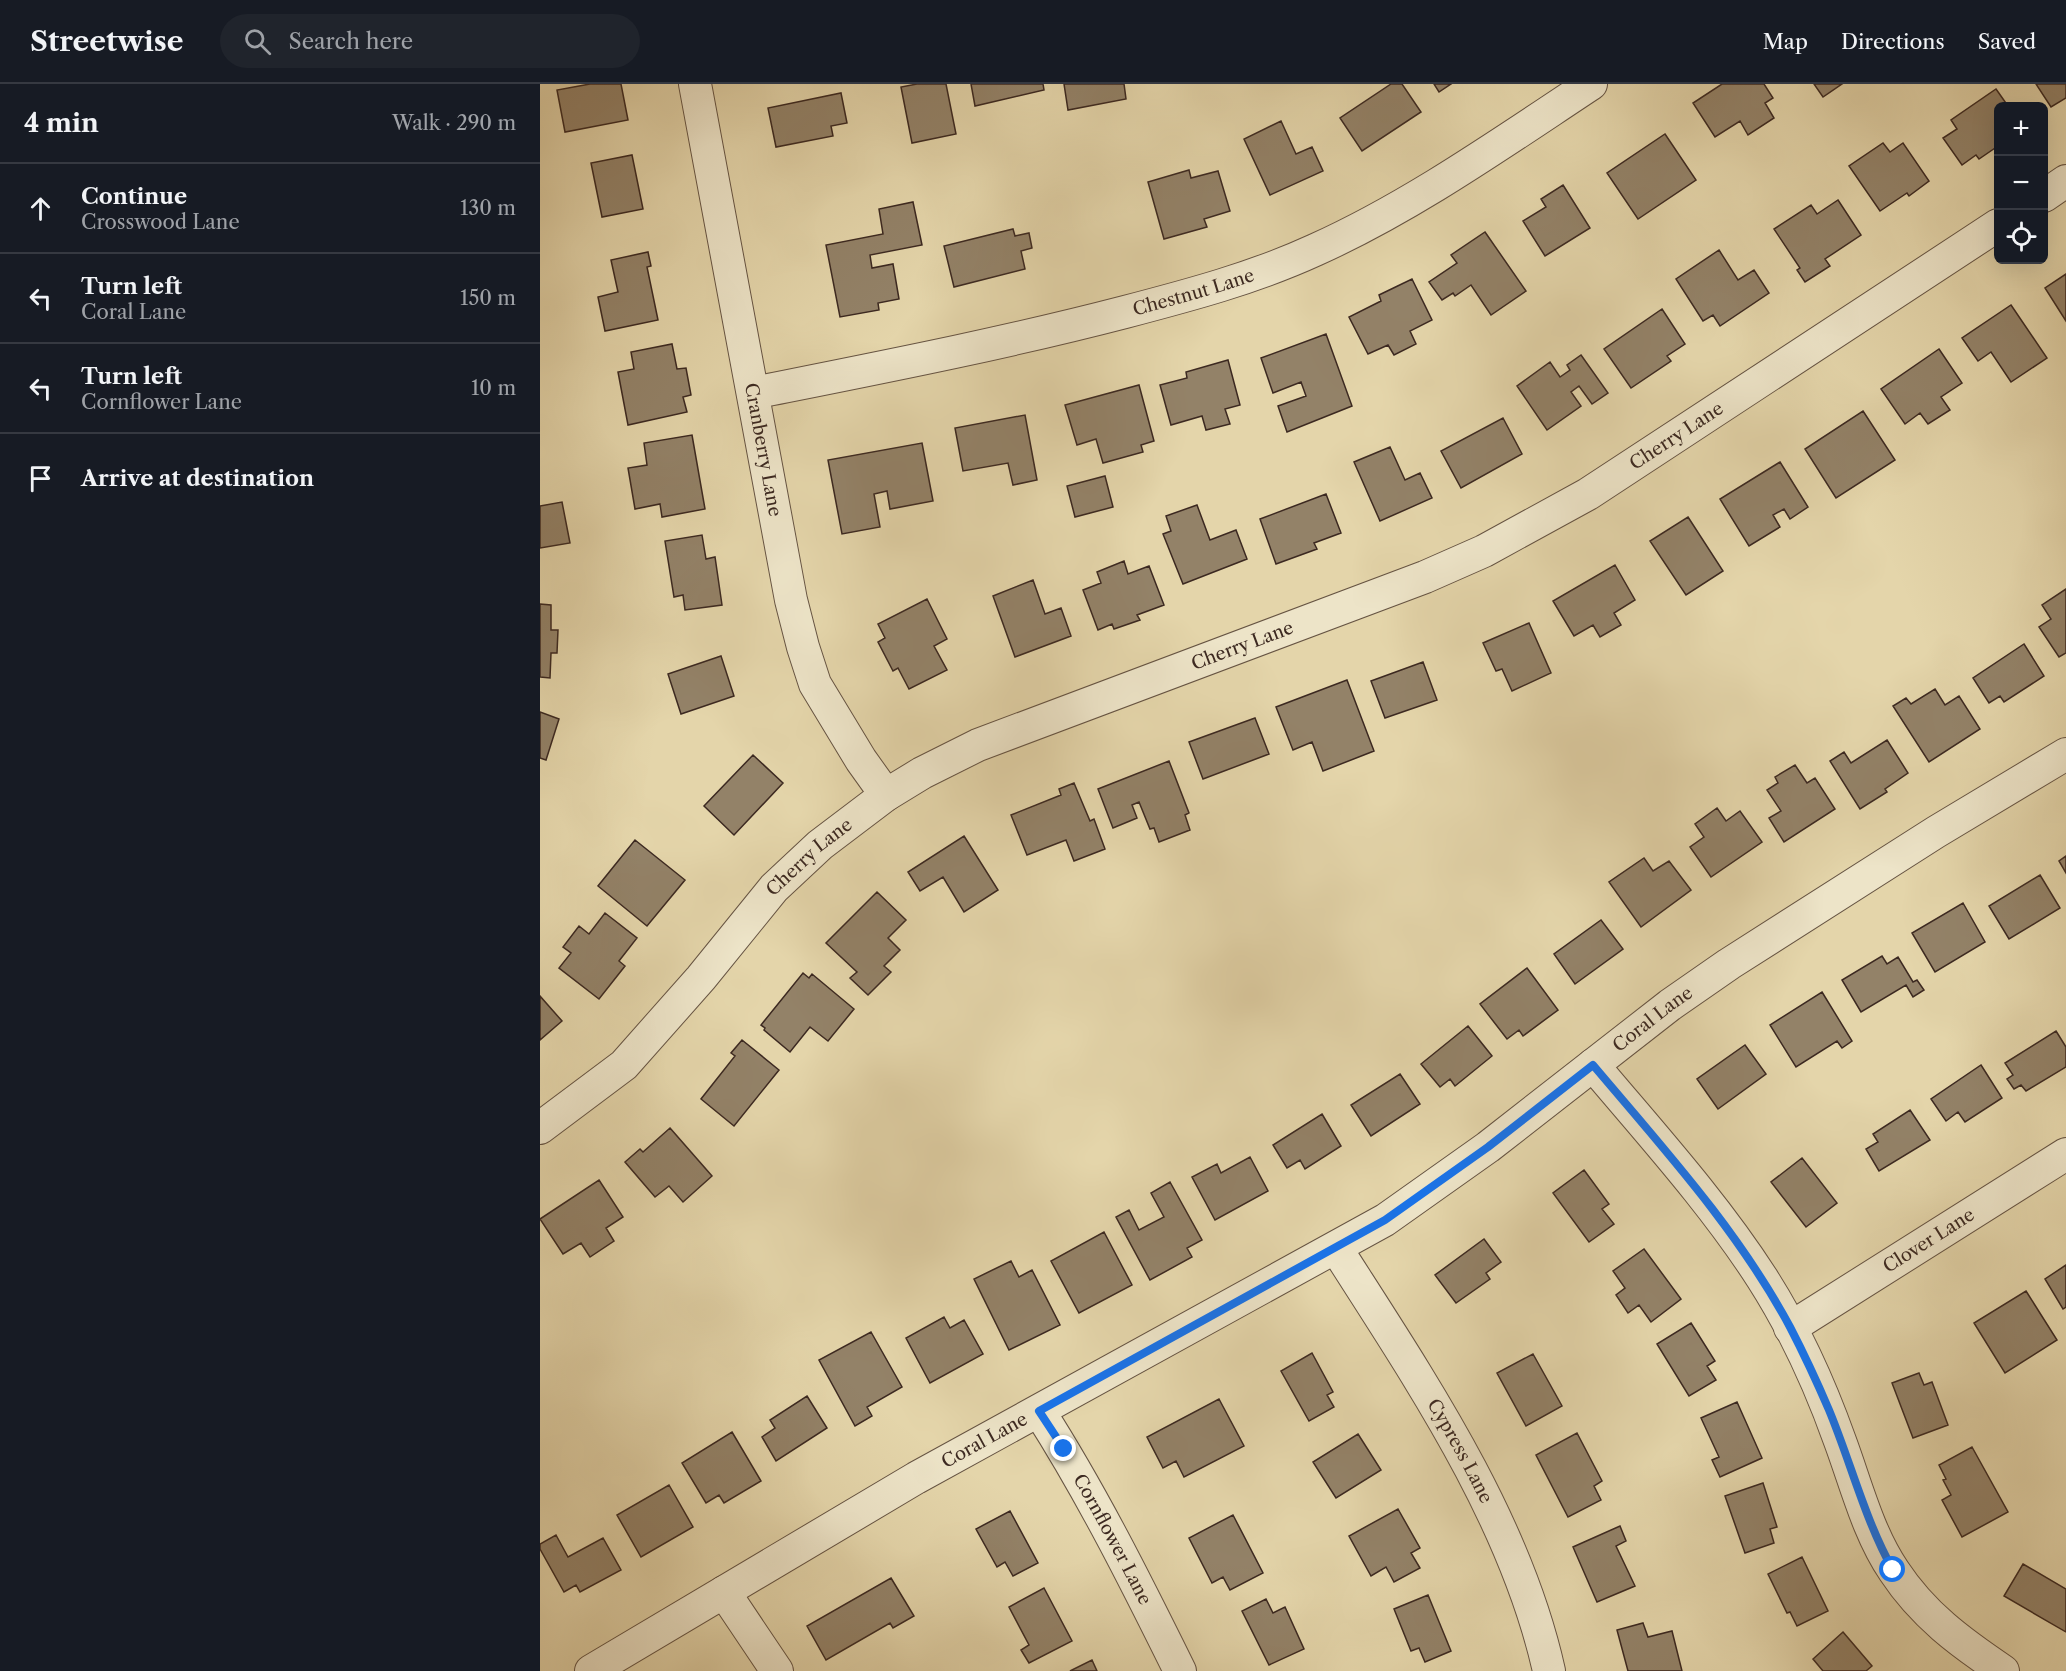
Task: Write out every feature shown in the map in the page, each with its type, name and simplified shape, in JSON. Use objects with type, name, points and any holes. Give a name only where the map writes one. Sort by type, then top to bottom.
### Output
[{"type":"street","name":"Cranberry Lane","points":[[695,84],[790,600],[815,684],[861,760],[886,795]]},
{"type":"street","name":"Chestnut Lane","points":[[753,393],[1036,335],[1202,291],[1260,273],[1316,250],[1396,208],[1591,84]]},
{"type":"street","points":[[2048,193],[2066,181]]},
{"type":"street","name":"Cherry Lane","points":[[540,1128],[624,1065],[701,978],[774,888],[820,845],[886,795],[922,773],[978,745],[1425,577],[1484,551],[1588,494],[1994,228]]},
{"type":"street","name":"Coral Lane","points":[[591,1671],[916,1478],[1385,1220],[1479,1153],[1670,1005],[1729,964],[1936,832],[2066,754]]},
{"type":"street","points":[[1593,1065],[1696,1187],[1762,1278],[1790,1328],[1829,1411],[1877,1541],[1893,1570],[1924,1610],[1961,1643],[2003,1671]]},
{"type":"street","name":"Clover Lane","points":[[1790,1328],[2066,1154]]},
{"type":"street","name":"Cypress Lane","points":[[1336,1248],[1405,1356],[1482,1489],[1513,1555],[1543,1647],[1548,1671]]},
{"type":"street","name":"Cornflower Lane","points":[[1039,1411],[1064,1449],[1128,1566],[1180,1671]]},
{"type":"street","points":[[724,1592],[777,1671]]},
{"type":"building","points":[[590,84],[621,84],[628,120],[565,132],[557,90]]},
{"type":"building","points":[[917,84],[946,84],[956,134],[912,143],[901,87]]},
{"type":"building","points":[[971,84],[1043,84],[1044,90],[975,106]]},
{"type":"building","points":[[1064,84],[1124,84],[1126,99],[1068,110]]},
{"type":"building","points":[[1391,84],[1402,84],[1421,112],[1362,151],[1340,118]]},
{"type":"building","points":[[1434,84],[1451,84],[1439,92]]},
{"type":"building","points":[[1722,84],[1764,84],[1773,98],[1765,103],[1774,118],[1748,135],[1740,121],[1715,137],[1693,103]]},
{"type":"building","points":[[1814,84],[1842,84],[1823,97]]},
{"type":"building","points":[[2036,84],[2066,84],[2066,98],[2051,107]]},
{"type":"building","points":[[1996,89],[2005,102],[1994,102],[1994,149],[1979,159],[1976,155],[1962,165],[1943,138],[1957,129],[1951,120]]},
{"type":"building","points":[[841,93],[847,123],[831,126],[833,136],[776,147],[768,108]]},
{"type":"building","points":[[1281,121],[1296,154],[1312,147],[1323,171],[1270,195],[1244,139]]},
{"type":"building","points":[[1665,134],[1696,180],[1638,219],[1607,173]]},
{"type":"building","points":[[1883,143],[1890,152],[1903,143],[1929,181],[1909,196],[1907,193],[1880,211],[1849,166]]},
{"type":"building","points":[[632,155],[643,209],[602,217],[591,163]]},
{"type":"building","points":[[1189,170],[1191,178],[1218,171],[1230,211],[1204,219],[1207,227],[1164,239],[1148,182]]},
{"type":"building","points":[[1563,185],[1590,228],[1545,256],[1523,221],[1546,207],[1541,199]]},
{"type":"building","points":[[1838,200],[1861,235],[1825,259],[1830,266],[1805,282],[1797,270],[1800,268],[1774,229],[1811,205],[1817,214]]},
{"type":"building","points":[[913,202],[922,245],[870,255],[872,268],[893,264],[899,299],[878,303],[879,310],[840,317],[826,245],[883,234],[879,209]]},
{"type":"building","points":[[1013,229],[1015,236],[1029,233],[1032,248],[1021,251],[1025,269],[954,287],[944,246]]},
{"type":"building","points":[[1485,232],[1526,291],[1491,315],[1471,285],[1455,296],[1453,293],[1442,300],[1429,282],[1457,263],[1451,255]]},
{"type":"building","points":[[1719,250],[1738,280],[1754,270],[1769,293],[1720,326],[1713,315],[1703,321],[1676,279]]},
{"type":"building","points":[[648,252],[651,266],[647,267],[658,320],[605,331],[598,297],[618,292],[611,260]]},
{"type":"building","points":[[2066,274],[2066,321],[2045,288]]},
{"type":"building","points":[[1412,279],[1432,320],[1410,331],[1416,344],[1394,355],[1388,345],[1368,354],[1349,317],[1381,301],[1379,295]]},
{"type":"building","points":[[2011,305],[2047,358],[2011,382],[1991,352],[1978,361],[1962,338]]},
{"type":"building","points":[[1662,309],[1685,344],[1667,356],[1671,361],[1631,388],[1604,349]]},
{"type":"building","points":[[1326,334],[1352,406],[1287,432],[1278,406],[1306,396],[1301,382],[1273,393],[1261,358]]},
{"type":"building","points":[[672,344],[677,369],[686,368],[691,395],[683,397],[687,412],[628,425],[618,372],[634,369],[631,352]]},
{"type":"building","points":[[1939,349],[1962,383],[1941,397],[1950,410],[1928,424],[1920,413],[1905,424],[1881,389]]},
{"type":"building","points":[[1581,355],[1608,393],[1592,404],[1579,386],[1571,392],[1581,406],[1547,430],[1517,386],[1550,362],[1560,377],[1570,370],[1567,365]]},
{"type":"building","points":[[1228,360],[1240,405],[1225,409],[1230,424],[1206,430],[1202,416],[1171,425],[1160,385],[1187,378],[1186,372]]},
{"type":"building","points":[[1139,385],[1154,441],[1141,445],[1143,452],[1103,463],[1096,439],[1077,445],[1065,405]]},
{"type":"building","points":[[1863,411],[1895,460],[1836,498],[1805,449]]},
{"type":"building","points":[[1025,415],[1037,480],[1013,485],[1008,463],[963,471],[955,428]]},
{"type":"building","points":[[1503,418],[1522,454],[1461,488],[1441,451]]},
{"type":"building","points":[[692,435],[705,509],[662,517],[660,504],[635,509],[628,468],[647,465],[644,443]]},
{"type":"building","points":[[922,443],[933,501],[890,509],[887,491],[874,494],[880,527],[842,534],[828,460]]},
{"type":"building","points":[[1390,447],[1405,480],[1420,473],[1432,498],[1380,521],[1354,462]]},
{"type":"building","points":[[1780,462],[1808,507],[1790,519],[1784,509],[1773,515],[1780,527],[1749,546],[1720,499]]},
{"type":"building","points":[[1105,476],[1113,507],[1075,517],[1067,486]]},
{"type":"building","points":[[1326,494],[1341,533],[1314,543],[1317,549],[1276,564],[1260,519]]},
{"type":"building","points":[[562,502],[570,543],[540,548],[540,506]]},
{"type":"building","points":[[1197,505],[1210,540],[1236,530],[1247,559],[1183,584],[1163,534],[1171,531],[1166,516]]},
{"type":"building","points":[[1688,517],[1723,571],[1686,595],[1650,541]]},
{"type":"building","points":[[702,535],[706,559],[715,557],[722,605],[685,610],[683,595],[674,597],[665,541]]},
{"type":"building","points":[[1124,561],[1128,574],[1149,566],[1164,605],[1137,615],[1140,620],[1114,629],[1112,624],[1098,630],[1083,590],[1101,583],[1097,572]]},
{"type":"building","points":[[1615,565],[1635,600],[1614,613],[1621,625],[1600,637],[1593,625],[1574,636],[1553,601]]},
{"type":"building","points":[[1033,580],[1045,614],[1061,608],[1071,636],[1015,657],[993,596]]},
{"type":"building","points":[[2066,589],[2066,653],[2059,657],[2039,627],[2051,619],[2042,605]]},
{"type":"building","points":[[927,599],[947,639],[934,646],[947,670],[909,689],[898,668],[893,671],[878,642],[885,638],[878,624]]},
{"type":"building","points":[[540,604],[551,605],[551,630],[558,630],[557,653],[551,653],[550,678],[540,677]]},
{"type":"building","points":[[1529,623],[1551,673],[1512,691],[1502,669],[1496,671],[1483,643]]},
{"type":"building","points":[[2024,644],[2044,676],[2004,702],[2000,696],[1989,703],[1973,678]]},
{"type":"building","points":[[721,656],[734,696],[681,714],[668,674]]},
{"type":"building","points":[[1423,662],[1437,700],[1385,718],[1371,681]]},
{"type":"building","points":[[1347,680],[1374,751],[1323,771],[1312,742],[1293,750],[1276,707]]},
{"type":"building","points":[[1935,689],[1945,705],[1959,696],[1980,729],[1929,762],[1893,706],[1906,698],[1911,704]]},
{"type":"building","points":[[540,712],[559,719],[546,760],[540,758]]},
{"type":"building","points":[[1255,718],[1269,754],[1203,779],[1189,742]]},
{"type":"building","points":[[1887,740],[1908,773],[1885,789],[1887,792],[1860,809],[1830,761],[1844,752],[1851,763]]},
{"type":"building","points":[[753,755],[783,783],[734,835],[704,806]]},
{"type":"building","points":[[1169,761],[1189,813],[1185,815],[1190,830],[1159,842],[1154,828],[1150,829],[1139,802],[1132,805],[1137,818],[1113,828],[1098,789]]},
{"type":"building","points":[[1795,765],[1807,783],[1815,778],[1835,809],[1784,842],[1769,818],[1781,811],[1767,790],[1778,783],[1775,777]]},
{"type":"building","points":[[1074,783],[1090,821],[1094,819],[1105,849],[1074,861],[1066,840],[1027,855],[1011,815],[1061,795],[1059,789]]},
{"type":"building","points":[[1717,808],[1726,821],[1740,811],[1762,842],[1711,877],[1690,847],[1704,837],[1695,824]]},
{"type":"building","points":[[964,836],[998,890],[964,912],[943,877],[920,891],[908,872]]},
{"type":"building","points":[[635,840],[685,880],[647,926],[598,886]]},
{"type":"building","points":[[2066,856],[2066,873],[2059,861]]},
{"type":"building","points":[[1644,858],[1653,871],[1669,861],[1691,890],[1641,927],[1609,882]]},
{"type":"building","points":[[2040,875],[2060,908],[2009,939],[1989,906]]},
{"type":"building","points":[[877,892],[906,920],[888,938],[900,950],[884,966],[891,972],[868,995],[850,978],[857,972],[826,943]]},
{"type":"building","points":[[1963,903],[1985,942],[1935,972],[1912,933]]},
{"type":"building","points":[[605,913],[637,938],[619,961],[625,966],[599,999],[559,968],[571,953],[563,947],[579,926],[589,934]]},
{"type":"building","points":[[1601,920],[1623,949],[1575,984],[1554,954]]},
{"type":"building","points":[[1882,956],[1887,964],[1898,957],[1913,982],[1917,980],[1924,990],[1913,997],[1906,985],[1861,1012],[1842,980]]},
{"type":"building","points":[[1527,968],[1558,1010],[1523,1036],[1519,1030],[1507,1039],[1480,1004]]},
{"type":"building","points":[[803,973],[809,978],[812,974],[854,1009],[828,1041],[810,1027],[790,1052],[761,1025]]},
{"type":"building","points":[[1822,992],[1852,1041],[1842,1048],[1837,1041],[1796,1067],[1770,1025]]},
{"type":"building","points":[[540,996],[562,1021],[540,1040]]},
{"type":"building","points":[[1468,1026],[1492,1056],[1455,1086],[1450,1079],[1440,1087],[1421,1064]]},
{"type":"building","points":[[2056,1031],[2066,1047],[2066,1067],[2026,1091],[2021,1085],[2014,1089],[2007,1079],[2013,1075],[2005,1063]]},
{"type":"building","points":[[742,1040],[779,1070],[734,1126],[701,1099],[735,1056],[731,1053]]},
{"type":"building","points":[[1745,1045],[1766,1074],[1718,1109],[1697,1079]]},
{"type":"building","points":[[1981,1065],[2002,1098],[1965,1122],[1958,1112],[1946,1121],[1931,1099]]},
{"type":"building","points":[[1400,1074],[1420,1104],[1371,1136],[1351,1105]]},
{"type":"building","points":[[1910,1110],[1930,1140],[1879,1171],[1866,1149],[1878,1142],[1873,1134]]},
{"type":"building","points":[[1322,1114],[1341,1146],[1305,1169],[1300,1160],[1287,1168],[1273,1145]]},
{"type":"building","points":[[670,1128],[712,1176],[683,1202],[669,1186],[655,1197],[625,1162],[640,1149],[643,1152]]},
{"type":"building","points":[[1250,1157],[1268,1191],[1215,1220],[1192,1177],[1217,1164],[1221,1173]]},
{"type":"building","points":[[1802,1158],[1837,1203],[1806,1227],[1771,1182]]},
{"type":"building","points":[[1584,1170],[1609,1204],[1602,1209],[1614,1224],[1589,1242],[1553,1193]]},
{"type":"building","points":[[599,1180],[623,1217],[606,1228],[614,1241],[590,1257],[581,1243],[563,1254],[540,1219]]},
{"type":"building","points":[[1170,1182],[1202,1240],[1187,1248],[1192,1257],[1150,1280],[1116,1217],[1129,1210],[1139,1230],[1164,1217],[1151,1193]]},
{"type":"building","points":[[1104,1232],[1132,1285],[1079,1313],[1051,1261]]},
{"type":"building","points":[[1484,1239],[1501,1262],[1486,1273],[1490,1279],[1456,1303],[1435,1275]]},
{"type":"building","points":[[1644,1249],[1681,1299],[1651,1322],[1639,1305],[1628,1313],[1616,1295],[1625,1288],[1613,1271]]},
{"type":"building","points":[[1011,1261],[1019,1277],[1032,1270],[1060,1325],[1009,1350],[974,1279]]},
{"type":"building","points":[[2066,1265],[2066,1307],[2063,1309],[2045,1279]]},
{"type":"building","points":[[2026,1291],[2057,1340],[2005,1373],[1974,1323]]},
{"type":"building","points":[[944,1317],[950,1328],[964,1320],[983,1354],[930,1383],[906,1338]]},
{"type":"building","points":[[1691,1323],[1715,1361],[1707,1366],[1716,1380],[1689,1396],[1657,1344]]},
{"type":"building","points":[[871,1332],[902,1387],[867,1407],[872,1416],[855,1426],[819,1360]]},
{"type":"building","points":[[1312,1353],[1333,1392],[1327,1395],[1334,1407],[1309,1421],[1281,1371]]},
{"type":"building","points":[[1533,1354],[1562,1406],[1526,1426],[1497,1373]]},
{"type":"building","points":[[1919,1373],[1924,1385],[1932,1382],[1948,1425],[1913,1438],[1892,1383]]},
{"type":"building","points":[[807,1396],[827,1428],[776,1461],[762,1437],[775,1428],[770,1420]]},
{"type":"building","points":[[1219,1399],[1244,1446],[1184,1477],[1176,1461],[1163,1468],[1147,1437]]},
{"type":"building","points":[[1737,1402],[1762,1458],[1720,1477],[1712,1460],[1719,1457],[1701,1418]]},
{"type":"building","points":[[732,1432],[761,1481],[724,1503],[719,1495],[706,1503],[682,1463]]},
{"type":"building","points":[[1577,1433],[1602,1481],[1594,1486],[1601,1500],[1568,1517],[1536,1455]]},
{"type":"building","points":[[1358,1434],[1381,1470],[1336,1498],[1313,1462]]},
{"type":"building","points":[[1972,1447],[2008,1512],[1962,1537],[1942,1500],[1951,1495],[1943,1480],[1946,1479],[1939,1465]]},
{"type":"building","points":[[1763,1483],[1777,1527],[1770,1529],[1774,1543],[1745,1553],[1725,1496]]},
{"type":"building","points":[[669,1485],[693,1527],[641,1557],[617,1515]]},
{"type":"building","points":[[1398,1509],[1420,1548],[1411,1553],[1420,1568],[1394,1582],[1386,1567],[1371,1576],[1349,1536]]},
{"type":"building","points":[[1010,1511],[1038,1563],[1013,1576],[1005,1562],[997,1567],[976,1529]]},
{"type":"building","points":[[1233,1515],[1263,1573],[1230,1590],[1223,1577],[1212,1583],[1189,1538]]},
{"type":"building","points":[[1620,1526],[1626,1541],[1616,1546],[1635,1586],[1597,1602],[1573,1547]]},
{"type":"building","points":[[556,1535],[568,1557],[603,1538],[621,1570],[580,1592],[576,1585],[564,1592],[540,1549],[540,1544]]},
{"type":"building","points":[[1802,1557],[1828,1611],[1797,1626],[1790,1612],[1787,1613],[1768,1574]]},
{"type":"building","points":[[2023,1564],[2066,1589],[2066,1632],[2004,1596]]},
{"type":"building","points":[[891,1578],[914,1616],[893,1628],[890,1623],[826,1660],[807,1626]]},
{"type":"building","points":[[1044,1588],[1072,1641],[1029,1663],[1021,1650],[1029,1645],[1009,1607]]},
{"type":"building","points":[[1428,1595],[1451,1651],[1425,1662],[1419,1648],[1411,1651],[1394,1609]]},
{"type":"building","points":[[1266,1599],[1273,1613],[1285,1607],[1304,1649],[1269,1665],[1242,1611]]},
{"type":"building","points":[[1643,1623],[1648,1637],[1672,1631],[1682,1671],[1628,1671],[1617,1630]]},
{"type":"building","points":[[1843,1632],[1872,1666],[1866,1671],[1823,1671],[1813,1659]]},
{"type":"building","points":[[1092,1660],[1097,1671],[1070,1671]]},
{"type":"route","points":[[1064,1449],[1039,1411],[1385,1220],[1488,1147],[1593,1065],[1696,1187],[1762,1278],[1790,1328],[1829,1411],[1877,1541],[1893,1570]]}]
